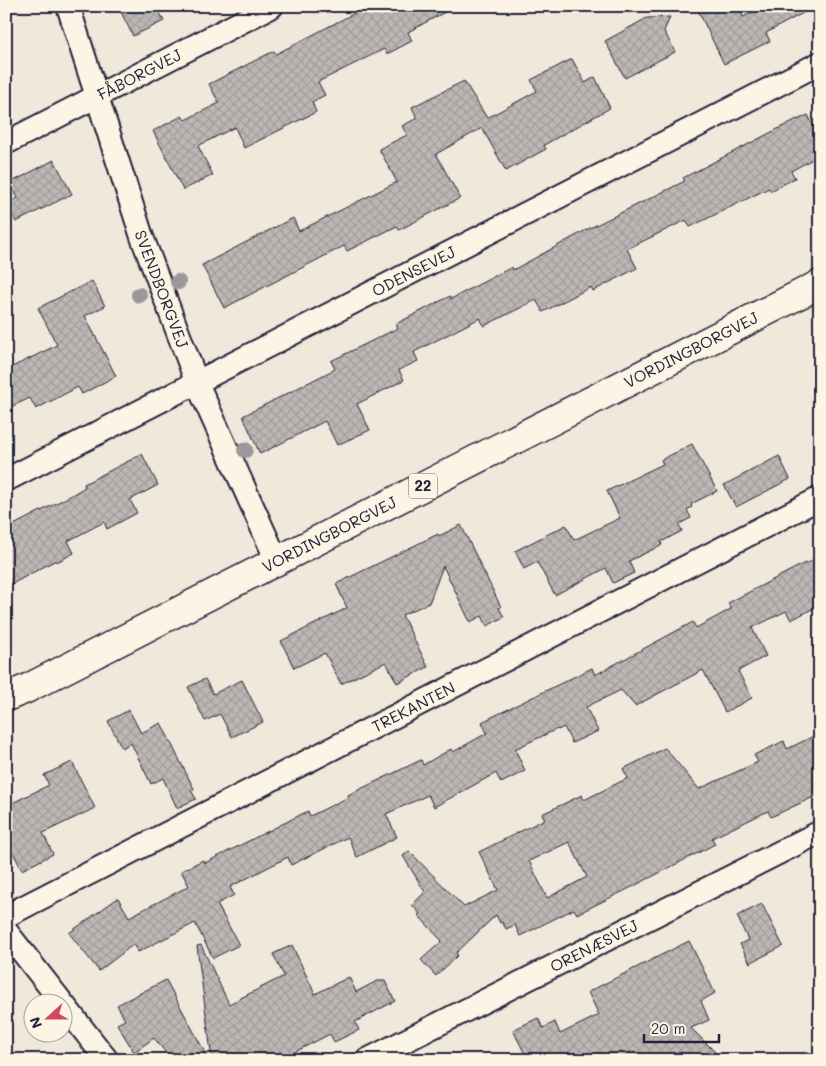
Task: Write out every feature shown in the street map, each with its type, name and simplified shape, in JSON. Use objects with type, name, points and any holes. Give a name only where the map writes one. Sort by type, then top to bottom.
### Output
[{"type":"main road","name":"VORDINGBORGVEJ","points":[[13,696],[820,284]]},
{"type":"street","name":"SVENDBORGVEJ","points":[[68,6],[142,237],[197,383],[277,561]]},
{"type":"street","name":"FÅBORGVEJ","points":[[6,143],[272,6]]},
{"type":"street","name":"ODENSEVEJ","points":[[6,480],[820,63]]},
{"type":"street","name":"TREKANTEN","points":[[6,916],[820,498]]},
{"type":"street","name":"ORENÆSVEJ","points":[[367,1060],[820,832]]},
{"type":"street","points":[[6,931],[107,1060]]},
{"type":"building","points":[[118,6],[156,6],[164,21],[133,36]]},
{"type":"building","points":[[368,6],[456,6],[408,32],[412,41],[387,54],[384,49],[318,82],[325,95],[312,102],[316,112],[244,148],[235,127],[198,146],[213,175],[183,190],[153,131],[182,116],[185,120],[219,103],[209,84],[274,51],[276,54]]},
{"type":"building","points":[[696,6],[738,6],[743,17],[765,6],[816,6],[766,33],[770,41],[724,64]]},
{"type":"building","points":[[670,17],[664,31],[675,52],[625,78],[605,41],[647,18]]},
{"type":"building","points":[[572,59],[585,83],[595,77],[610,108],[544,145],[546,149],[506,171],[482,128],[436,154],[460,198],[399,230],[397,226],[347,251],[344,246],[224,308],[202,265],[293,218],[299,231],[397,182],[379,149],[407,135],[402,126],[417,118],[412,107],[464,81],[487,118],[537,91],[531,80]]},
{"type":"building","points":[[808,115],[820,139],[820,155],[791,171],[795,178],[771,191],[769,188],[690,227],[686,220],[627,249],[637,268],[593,291],[591,287],[543,312],[536,300],[484,326],[480,318],[414,352],[418,361],[399,370],[404,380],[357,404],[370,430],[337,445],[325,421],[260,454],[243,416],[335,369],[331,361],[398,328],[396,324],[450,296],[451,299],[512,267],[513,270],[590,228],[685,181],[683,178]]},
{"type":"building","points":[[54,160],[72,194],[16,222],[7,204],[18,198],[10,183]]},
{"type":"building","points":[[92,281],[105,306],[85,316],[116,376],[82,394],[78,387],[36,409],[30,398],[6,409],[6,370],[57,345],[38,308]]},
{"type":"building","points":[[692,444],[717,491],[691,504],[692,507],[687,510],[691,518],[679,524],[682,531],[661,542],[662,545],[629,561],[634,573],[613,583],[606,568],[555,595],[537,562],[524,569],[515,551],[566,525],[574,540],[620,518],[607,491],[663,464],[661,460]]},
{"type":"building","points":[[142,454],[158,485],[130,500],[137,513],[107,529],[104,522],[68,541],[74,553],[57,562],[56,560],[12,584],[6,573],[6,529],[70,496],[85,487],[84,484]]},
{"type":"building","points":[[779,456],[790,479],[736,507],[724,485]]},
{"type":"building","points":[[461,525],[501,607],[499,608],[504,617],[487,626],[482,616],[470,622],[443,566],[429,603],[402,615],[428,667],[397,683],[386,662],[341,684],[325,653],[294,668],[281,641],[347,608],[336,584],[438,534],[439,536]]},
{"type":"building","points":[[820,557],[820,605],[791,620],[786,611],[752,628],[766,656],[738,671],[752,698],[731,709],[725,712],[703,670],[635,706],[621,690],[586,707],[598,731],[572,743],[564,727],[515,749],[525,771],[501,783],[496,773],[434,807],[428,795],[386,814],[397,837],[357,857],[348,837],[291,865],[288,857],[230,887],[234,895],[217,904],[239,945],[213,958],[195,923],[138,952],[134,944],[99,971],[69,933],[118,898],[129,917],[189,886],[181,871],[203,860],[205,863],[308,811],[310,816],[349,797],[348,795],[421,760],[423,765],[451,749],[453,752],[487,733],[482,722],[592,668],[595,675],[693,622],[696,628],[731,609],[728,603]]},
{"type":"building","points":[[205,679],[213,694],[242,680],[263,722],[232,737],[220,714],[205,721],[188,687]]},
{"type":"building","points":[[129,710],[141,733],[161,723],[194,789],[191,790],[196,799],[177,808],[163,778],[151,784],[131,743],[122,748],[108,721]]},
{"type":"building","points":[[820,733],[820,794],[771,817],[768,811],[712,838],[715,844],[634,886],[577,914],[574,909],[520,936],[515,925],[506,929],[496,915],[456,953],[458,955],[436,976],[421,960],[442,941],[418,915],[420,914],[412,905],[425,892],[403,856],[409,851],[464,907],[498,890],[479,852],[545,819],[542,814],[582,795],[584,800],[628,778],[623,769],[665,748],[699,789],[758,762],[754,755],[784,741],[787,749]],"holes":[[[569,842],[587,877],[547,898],[529,861]]]},
{"type":"building","points":[[72,762],[95,808],[43,833],[53,854],[22,870],[6,839],[6,806],[49,785],[44,775]]},
{"type":"building","points":[[762,904],[783,946],[750,963],[740,944],[748,940],[737,916]]},
{"type":"building","points":[[689,941],[715,993],[701,1001],[709,1020],[691,1028],[723,1060],[528,1060],[513,1030],[538,1018],[543,1028],[555,1022],[560,1034],[599,1015],[588,992]]},
{"type":"building","points":[[201,945],[229,1004],[284,976],[273,954],[292,945],[315,994],[349,977],[356,992],[377,981],[385,981],[395,1001],[355,1022],[359,1030],[334,1042],[330,1034],[279,1060],[212,1060],[197,946]]},
{"type":"building","points":[[166,980],[209,1060],[172,1060],[154,1038],[134,1052],[117,1024],[125,1020],[117,1005]]}]
